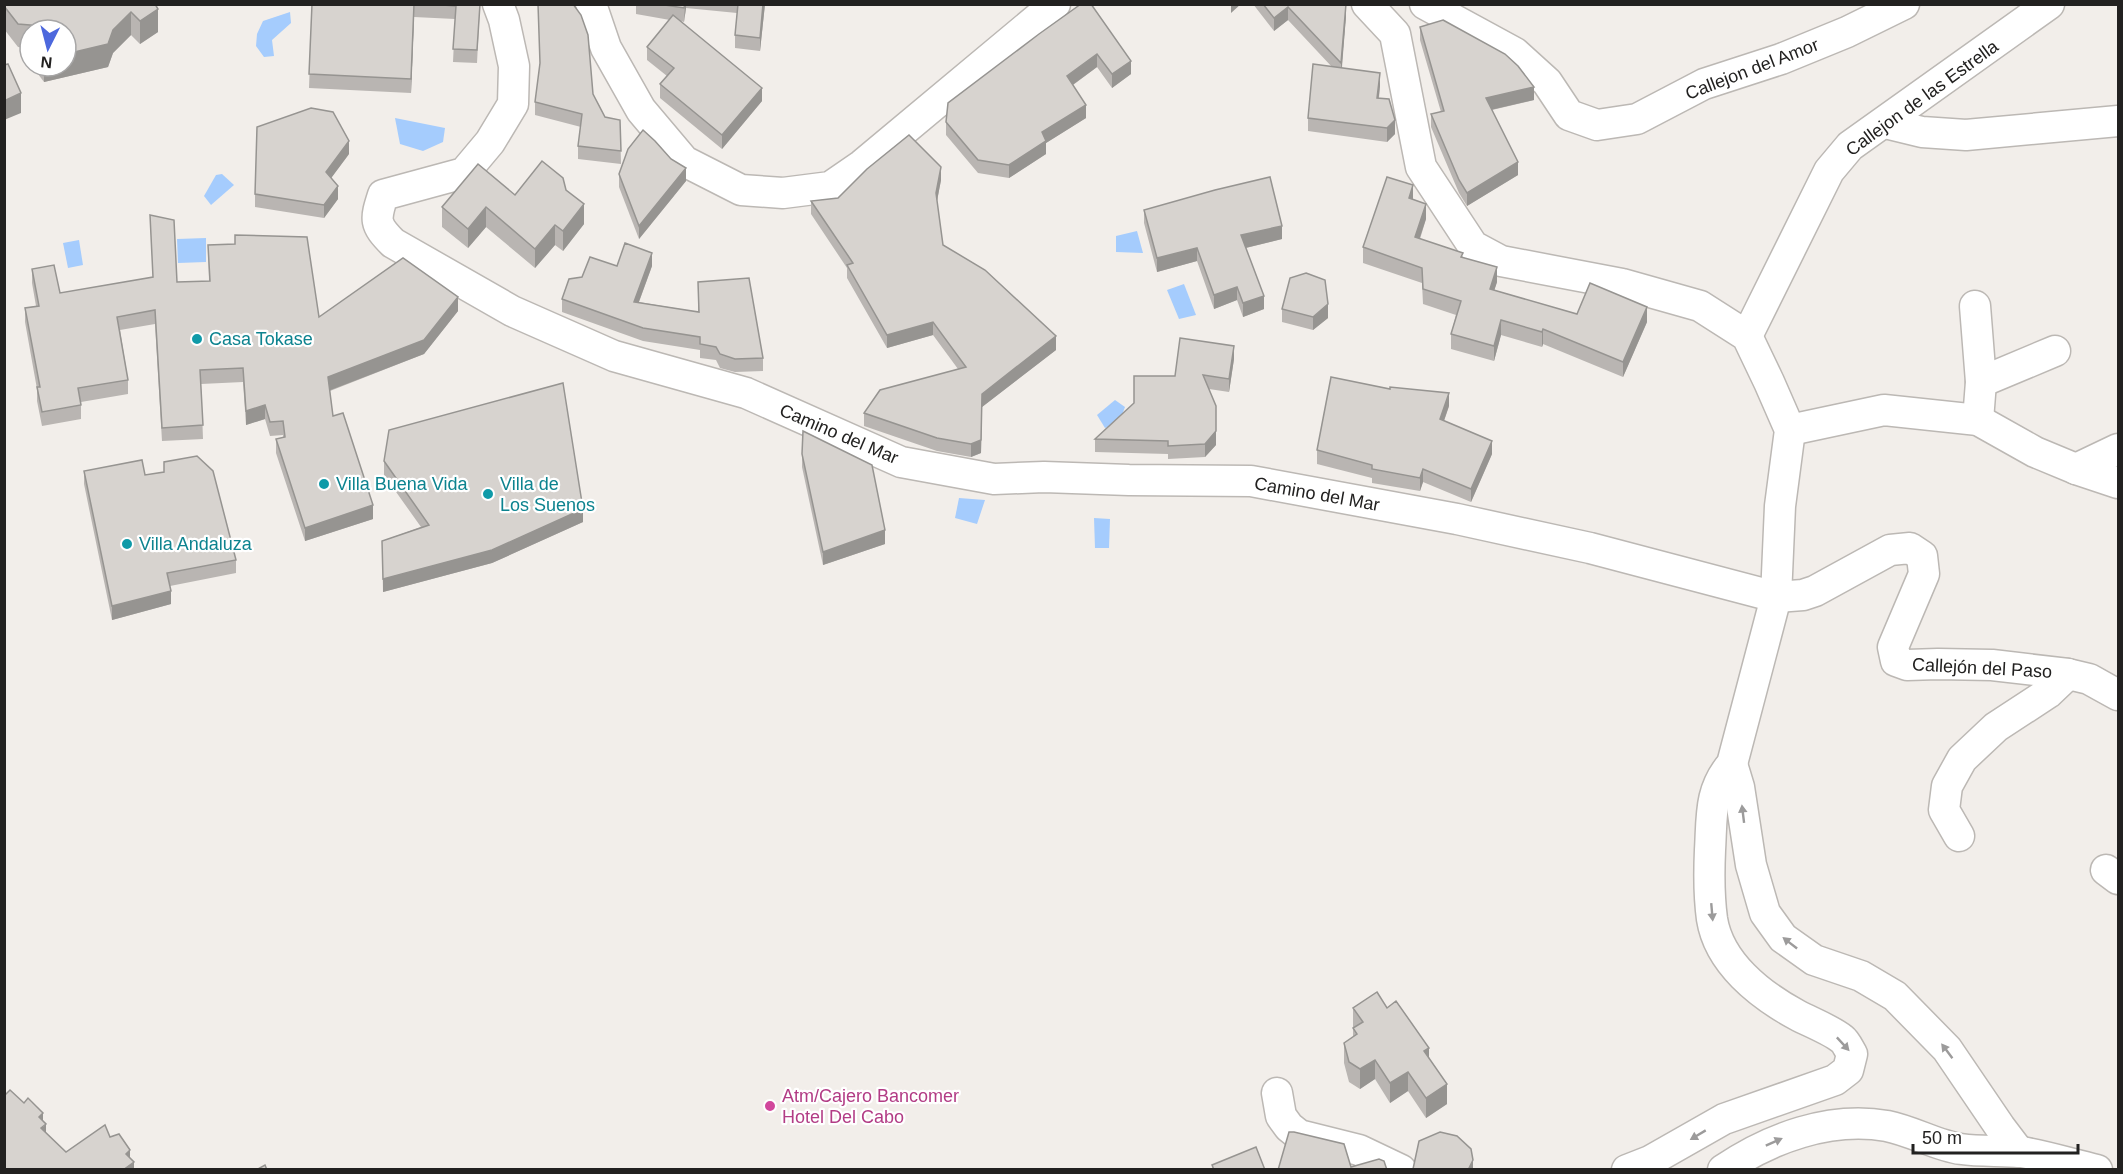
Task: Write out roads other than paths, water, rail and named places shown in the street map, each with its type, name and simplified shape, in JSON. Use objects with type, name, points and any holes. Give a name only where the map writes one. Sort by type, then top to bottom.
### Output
[{"type":"street","name":"Camino del Mar","points":[[498,4],[504,20],[514,66],[513,104],[490,142],[464,173],[383,195],[378,212],[380,230],[393,243],[512,311],[614,356],[746,393],[901,462],[994,479],[1044,477],[1251,481],[1457,519],[1570,543],[1776,597]]},
{"type":"street","points":[[591,4],[606,48],[642,110],[684,160],[741,190],[783,193],[830,187],[862,165],[1055,4]]},
{"type":"street","points":[[1368,4],[1395,34],[1421,167],[1473,246],[1501,261],[1622,284],[1700,306],[1747,336],[1790,430],[1780,506],[1776,597],[1732,764],[1715,790],[1710,854],[1712,920],[1720,943],[1736,969],[1760,992],[1842,1039],[1852,1054],[1848,1070],[1835,1080],[1724,1119],[1650,1161],[1627,1170]]},
{"type":"street","points":[[1395,34],[1418,4]]},
{"type":"street","name":"Callejon del Amor","points":[[1425,4],[1515,53],[1547,82],[1569,115],[1598,125],[1637,119],[1704,84],[1781,59],[1847,32],[1904,4]]},
{"type":"street","name":"Callejon de las Estrella","points":[[1747,336],[1829,171],[1850,146],[2049,4]]},
{"type":"street","points":[[1885,123],[1922,132],[1966,135],[2118,121]]},
{"type":"street","points":[[1975,306],[1981,382],[1978,420]]},
{"type":"street","points":[[1981,382],[2055,351]]},
{"type":"street","points":[[1790,430],[1884,410],[1978,420],[2035,452],[2118,483]]},
{"type":"street","points":[[2076,469],[2118,449]]},
{"type":"street","name":"Callejón del Paso","points":[[1776,597],[1803,595],[1815,591],[1890,550],[1910,548],[1922,556],[1924,574],[1893,647],[1896,661],[1907,666],[1992,665],[2068,674],[2089,679],[2118,695]]},
{"type":"street","points":[[1959,836],[1944,810],[1947,786],[1962,759],[1996,727],[2048,693],[2068,674]]},
{"type":"street","points":[[1732,764],[1739,787],[1751,865],[1765,914],[1783,938],[1814,960],[1862,976],[1895,996],[1947,1049],[2019,1152]]},
{"type":"street","points":[[1276,1093],[1281,1116],[1299,1135],[1359,1150],[1401,1170]]},
{"type":"street","points":[[1958,1159],[1972,1128],[1980,1099]]},
{"type":"street","points":[[1723,1170],[1744,1155],[1791,1134],[1852,1124],[1886,1126],[1913,1133],[1958,1159],[2019,1152],[2097,1170]]},
{"type":"water","points":[[290,12],[291,23],[272,40],[274,56],[264,57],[256,46],[257,34],[263,21]]},
{"type":"water","points":[[395,118],[445,128],[443,142],[423,151],[400,144]]},
{"type":"water","points":[[222,174],[234,185],[211,205],[204,196],[216,175]]},
{"type":"water","points":[[1137,231],[1143,253],[1116,252],[1116,236]]},
{"type":"water","points":[[206,238],[206,262],[178,263],[177,239]]},
{"type":"water","points":[[79,240],[83,265],[68,268],[63,243]]},
{"type":"water","points":[[1184,284],[1196,315],[1179,319],[1167,290]]},
{"type":"water","points":[[1115,400],[1125,407],[1119,423],[1105,428],[1097,415]]},
{"type":"water","points":[[959,498],[985,500],[977,524],[955,518]]},
{"type":"water","points":[[1094,518],[1110,519],[1109,548],[1095,548]]},
{"type":"place","name":"Casa Tokase","points":[[197,339]]},
{"type":"place","name":"Villa Buena Vida","points":[[324,484]]},
{"type":"place","name":"Villa de Los Suenos","points":[[488,494]]},
{"type":"place","name":"Villa Andaluza","points":[[127,544]]},
{"type":"place","name":"Atm/Cajero Bancomer Hotel Del Cabo","points":[[770,1106]]}]
